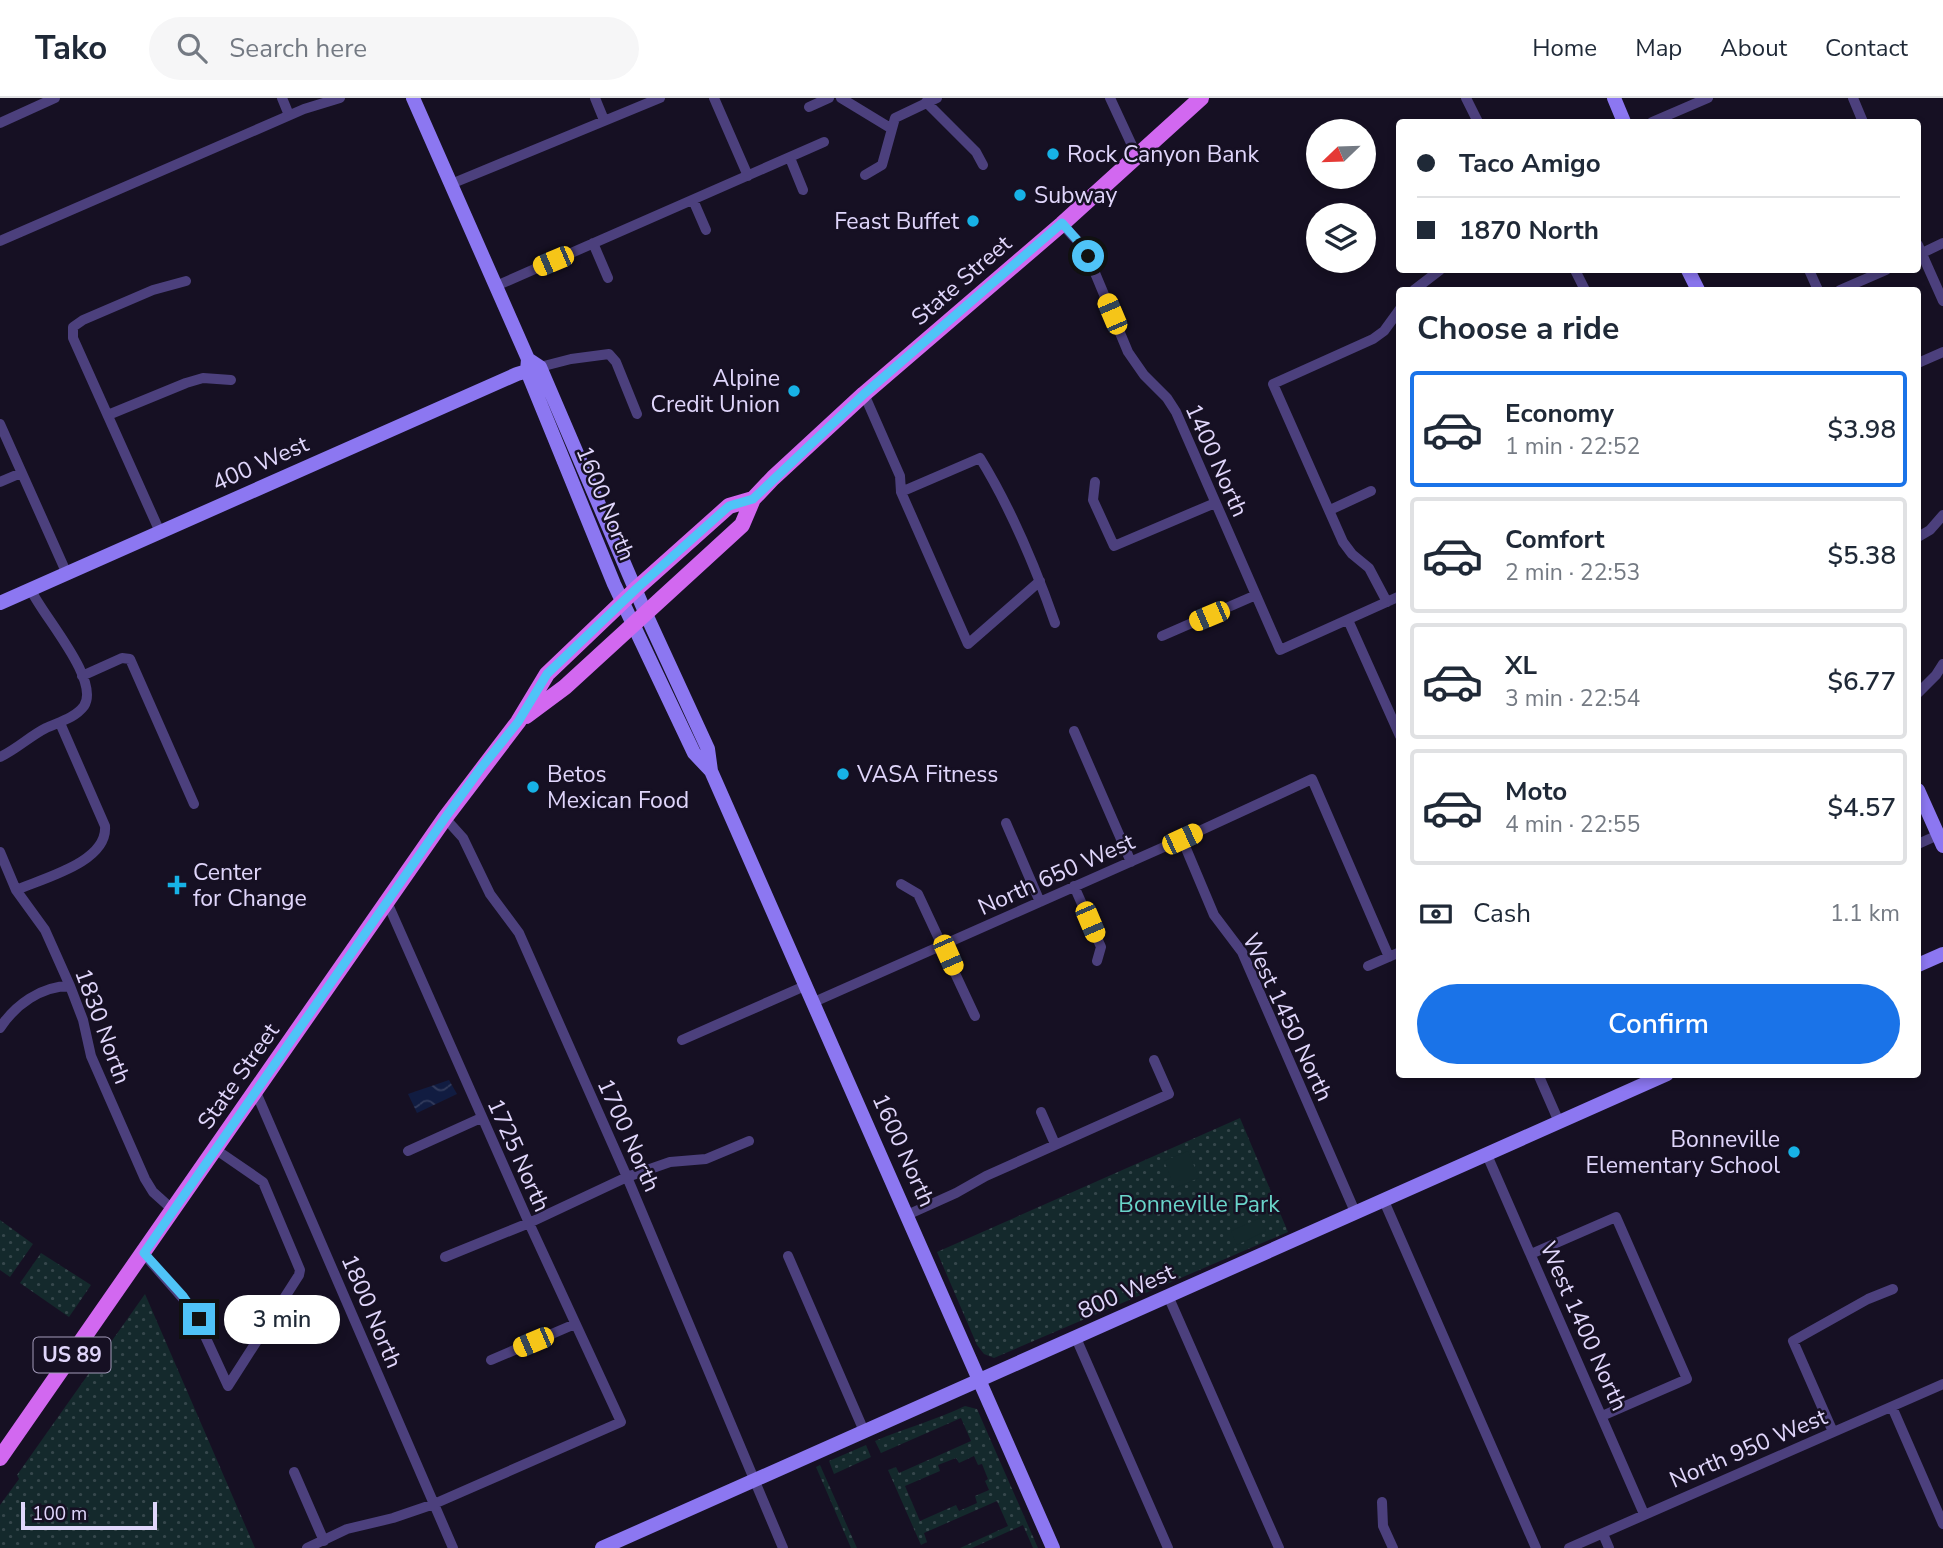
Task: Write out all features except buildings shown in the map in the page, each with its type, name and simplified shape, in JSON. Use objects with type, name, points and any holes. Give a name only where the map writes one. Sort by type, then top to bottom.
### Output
[{"type":"main road","name":"1600 North","points":[[413,98],[532,366],[708,749],[711,771],[1053,1548]]},
{"type":"main road","name":"State Street","points":[[518,722],[565,687],[742,525],[753,499],[864,394],[1062,223],[1201,98]]},
{"type":"main road","points":[[1614,98],[1623,119]]},
{"type":"main road","name":"1600 North","points":[[532,366],[622,601],[694,753],[711,771]]},
{"type":"main road","name":"400 West","points":[[0,603],[532,366]]},
{"type":"main road","name":"State Street","points":[[0,1458],[445,818],[518,722],[547,674],[622,601],[729,506],[753,499]]},
{"type":"main road","points":[[1921,796],[1942,842]]},
{"type":"main road","points":[[1921,964],[1943,954]]},
{"type":"main road","name":"800 West","points":[[606,1547],[1169,1298],[1655,1078]]},
{"type":"street","points":[[0,123],[55,98]]},
{"type":"street","points":[[282,98],[289,115]]},
{"type":"street","points":[[0,241],[289,115],[340,98]]},
{"type":"street","points":[[595,98],[604,120]]},
{"type":"street","points":[[451,184],[660,98]]},
{"type":"street","points":[[714,98],[748,176]]},
{"type":"street","points":[[809,107],[830,98]]},
{"type":"street","points":[[841,98],[892,129]]},
{"type":"street","points":[[1110,98],[1136,154]]},
{"type":"street","points":[[1466,98],[1476,119]]},
{"type":"street","points":[[1658,119],[1708,98]]},
{"type":"street","points":[[1853,98],[1863,119]]},
{"type":"street","points":[[865,175],[882,165],[895,118],[932,100],[976,152],[983,165]]},
{"type":"street","points":[[496,286],[824,142]]},
{"type":"street","points":[[790,158],[803,190]]},
{"type":"street","points":[[694,200],[706,230]]},
{"type":"street","name":"1400 North","points":[[1062,223],[1085,249],[1128,352],[1176,412],[1280,650],[1348,620]]},
{"type":"street","points":[[593,243],[608,278]]},
{"type":"street","points":[[1921,250],[1943,243]]},
{"type":"street","points":[[1921,255],[1943,301]]},
{"type":"street","points":[[1418,287],[1436,273]]},
{"type":"street","points":[[1847,287],[1879,273]]},
{"type":"street","points":[[160,532],[74,338],[72,327],[153,290],[186,281]]},
{"type":"street","points":[[1387,602],[1369,568],[1352,554],[1343,542],[1273,384],[1373,339],[1384,331],[1396,314]]},
{"type":"street","points":[[1921,362],[1943,352]]},
{"type":"street","points":[[532,366],[608,354],[616,362],[637,414]]},
{"type":"street","points":[[108,415],[186,383],[210,378],[231,380]]},
{"type":"street","points":[[864,394],[900,477],[901,492],[968,644],[1040,581]]},
{"type":"street","points":[[0,424],[67,574]]},
{"type":"street","points":[[901,492],[980,458],[1002,493],[1040,581],[1055,624]]},
{"type":"street","points":[[0,482],[21,473]]},
{"type":"street","points":[[1095,482],[1093,500],[1114,546],[1215,503]]},
{"type":"street","points":[[1329,510],[1371,491]]},
{"type":"street","points":[[1921,535],[1930,530],[1943,515]]},
{"type":"street","points":[[0,757],[45,729],[60,723],[85,705],[87,687],[73,656],[37,604],[31,590]]},
{"type":"street","points":[[1162,636],[1256,595]]},
{"type":"street","points":[[1396,598],[1348,620],[1396,727]]},
{"type":"street","points":[[82,676],[122,658],[127,657],[133,663],[194,804]]},
{"type":"street","points":[[1921,690],[1943,664]]},
{"type":"street","points":[[16,890],[90,857],[102,845],[106,834],[98,808],[60,723]]},
{"type":"street","points":[[1074,731],[1131,862]]},
{"type":"street","name":"North 650 West","points":[[814,1002],[1312,779],[1389,957]]},
{"type":"street","name":"1700 North","points":[[445,818],[463,838],[490,894],[519,933],[627,1177],[781,1547]]},
{"type":"street","points":[[1006,823],[1040,902]]},
{"type":"street","name":"West 1450 North","points":[[1182,839],[1214,915],[1242,952],[1356,1214]]},
{"type":"street","points":[[1921,844],[1942,842]]},
{"type":"street","name":"1830 North","points":[[0,852],[16,890],[45,930],[83,1020],[91,1056],[145,1179],[153,1192],[173,1210]]},
{"type":"street","points":[[901,884],[918,894],[975,1016]]},
{"type":"street","points":[[1074,886],[1101,947],[1097,961]]},
{"type":"street","name":"1725 North","points":[[387,902],[528,1223],[621,1422],[434,1504]]},
{"type":"street","points":[[1368,966],[1396,954]]},
{"type":"street","points":[[682,1040],[807,985]]},
{"type":"street","points":[[0,1028],[18,1006],[58,986],[69,986]]},
{"type":"street","points":[[907,1215],[1055,1144],[1169,1094],[1154,1060]]},
{"type":"street","points":[[1540,1078],[1559,1122]]},
{"type":"street","name":"1800 North","points":[[255,1090],[453,1548]]},
{"type":"street","points":[[1041,1112],[1055,1144]]},
{"type":"street","points":[[408,1152],[481,1118]]},
{"type":"street","points":[[445,1257],[528,1223],[627,1177],[670,1163],[706,1159],[749,1141]]},
{"type":"street","points":[[144,1253],[193,1310],[228,1386],[300,1270],[263,1182],[215,1149]]},
{"type":"street","name":"West 1400 North","points":[[1487,1155],[1644,1514]]},
{"type":"street","points":[[1384,1201],[1536,1548]]},
{"type":"street","points":[[1531,1254],[1616,1217],[1686,1379],[1602,1416]]},
{"type":"street","points":[[788,1256],[864,1431]]},
{"type":"street","points":[[1833,1432],[1793,1341],[1868,1299],[1893,1289]]},
{"type":"street","points":[[1169,1298],[1279,1548]]},
{"type":"street","points":[[491,1360],[575,1324]]},
{"type":"street","points":[[1076,1338],[1168,1548]]},
{"type":"street","name":"North 950 West","points":[[1569,1548],[1943,1384]]},
{"type":"street","points":[[1892,1407],[1943,1524]]},
{"type":"street","points":[[294,1472],[324,1541]]},
{"type":"street","points":[[1382,1502],[1383,1526],[1393,1548]]},
{"type":"street","points":[[307,1548],[348,1529],[434,1504]]},
{"type":"street","points":[[1603,1534],[1609,1548]]},
{"type":"green space","name":"Bonneville Park","points":[[1240,1118],[1288,1232],[994,1358],[984,1354],[977,1345],[937,1252]]},
{"type":"green space","points":[[1188,1151],[1199,1178],[1175,1188],[1164,1161]]},
{"type":"green space","points":[[1260,1218],[1266,1231],[1237,1245],[1231,1231]]},
{"type":"green space","points":[[0,1220],[33,1244],[10,1277],[0,1270]]},
{"type":"green space","points":[[41,1253],[91,1285],[69,1317],[20,1283]]},
{"type":"green space","points":[[145,1294],[255,1548],[0,1548],[0,1505],[19,1479],[17,1475]]},
{"type":"green space","points":[[965,1406],[977,1409],[1038,1548],[1033,1548],[1023,1525],[972,1548],[960,1548],[1008,1526],[997,1501],[924,1533],[927,1542],[921,1545],[888,1470],[896,1467],[899,1473],[971,1441],[961,1418],[881,1453],[875,1441]],"holes":[[[974,1456],[978,1465],[982,1464],[989,1490],[975,1496],[977,1503],[959,1511],[956,1505],[920,1521],[905,1486],[940,1471],[938,1465],[956,1458],[959,1463]]]},
{"type":"green space","points":[[866,1445],[871,1457],[834,1474],[829,1461]]},
{"type":"green space","points":[[820,1465],[857,1548],[851,1548],[816,1467]]},
{"type":"water","points":[[449,1080],[457,1094],[417,1113],[408,1094]]},
{"type":"place","name":"Rock Canyon Bank","points":[[1053,154]]},
{"type":"place","name":"Subway","points":[[1020,195]]},
{"type":"place","name":"Feast Buffet","points":[[973,221]]},
{"type":"place","name":"Alpine Credit Union","points":[[794,391]]},
{"type":"place","name":"VASA Fitness","points":[[843,774]]},
{"type":"place","name":"Betos Mexican Food","points":[[533,787]]},
{"type":"place","name":"Center for Change","points":[[177,885]]},
{"type":"place","name":"Bonneville Elementary School","points":[[1794,1152]]},
{"type":"route","points":[[199,1319],[183,1296],[144,1253],[445,818],[518,722],[547,674],[729,506],[753,499],[864,394],[1062,223],[1088,256]]}]
